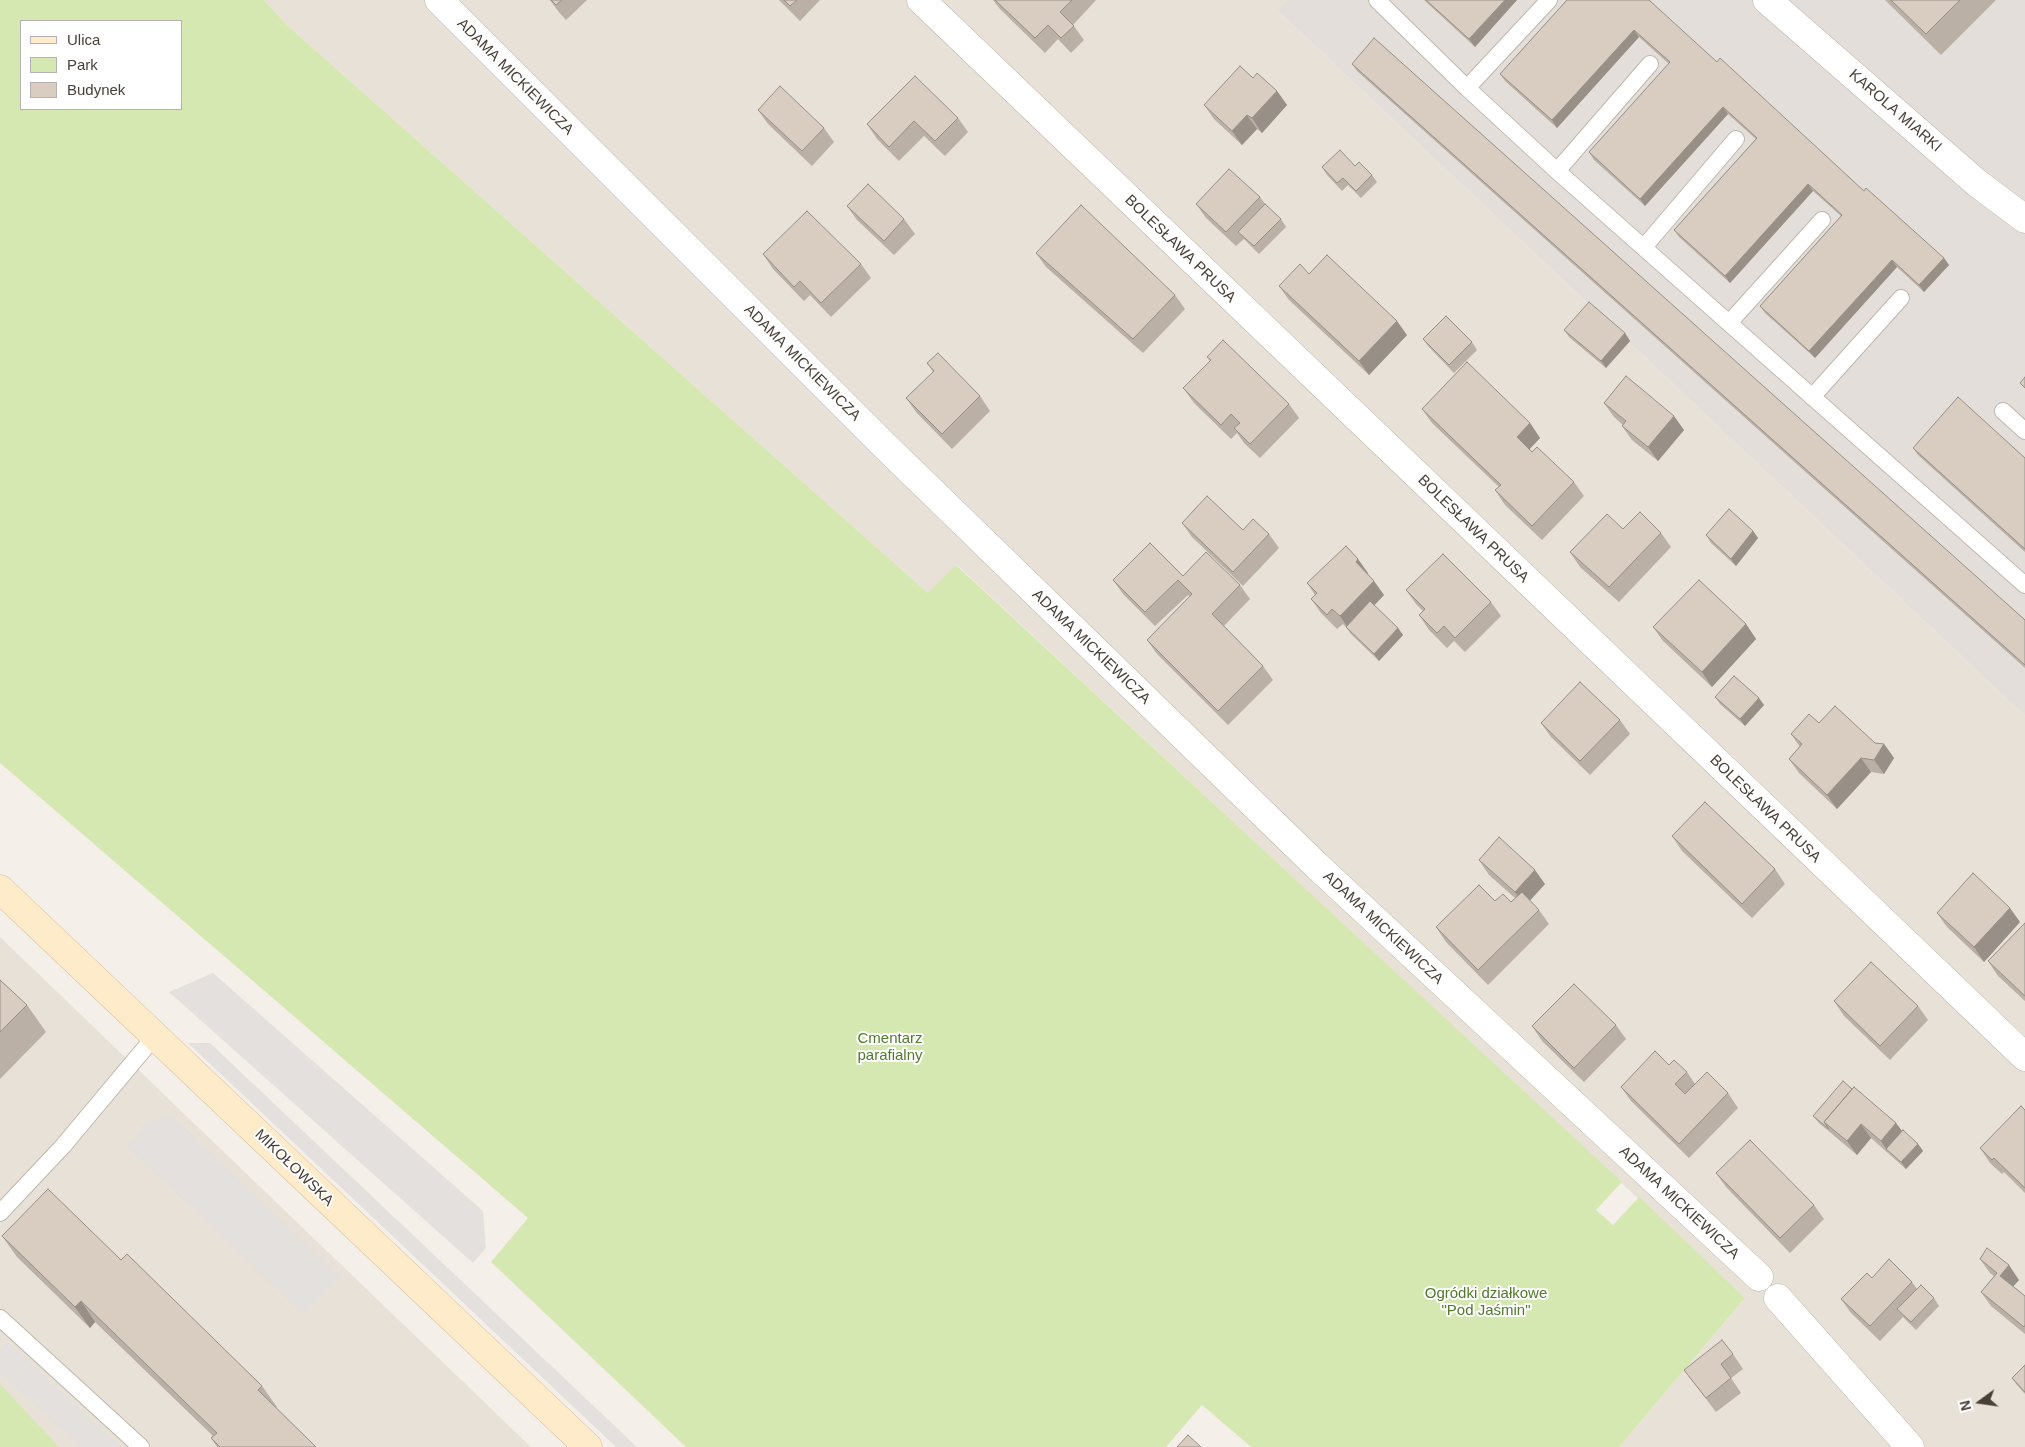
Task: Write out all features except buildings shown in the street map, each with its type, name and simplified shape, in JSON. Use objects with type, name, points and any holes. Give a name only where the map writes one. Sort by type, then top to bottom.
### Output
[{"type":"street","name":"ADAMA MICKIEWICZA","points":[[439,0],[876,437],[1308,859],[1759,1277]]},
{"type":"street","name":"BOLESŁAWA PRUSA","points":[[920,0],[2025,1057]]},
{"type":"street","name":"KAROLA MIARKI","points":[[1767,0],[1977,183],[2025,219]]},
{"type":"street","name":"MIKOŁOWSKA","points":[[0,889],[588,1447]]},
{"type":"street","points":[[1778,1298],[1910,1447]]},
{"type":"lane","points":[[1376,0],[1467,88],[1558,171],[2025,586]]},
{"type":"lane","points":[[1467,88],[1549,0]]},
{"type":"lane","points":[[1558,171],[1650,64]]},
{"type":"lane","points":[[1644,248],[1736,139]]},
{"type":"lane","points":[[1729,323],[1822,220]]},
{"type":"lane","points":[[1812,397],[1901,298]]},
{"type":"lane","points":[[2003,411],[2025,431]]},
{"type":"lane","points":[[0,1213],[62,1146],[155,1036]]},
{"type":"lane","points":[[0,1318],[141,1447]]},
{"type":"shaded area","points":[[264,0],[1288,0],[1279,12],[2025,716],[2025,1447],[1619,1447],[1745,1298],[957,565],[929,594],[288,26]]},
{"type":"shaded area","points":[[1288,0],[2025,0],[2025,716],[1278,11]]},
{"type":"shaded area","points":[[0,937],[531,1447],[0,1447]]},
{"type":"shaded area","points":[[213,973],[483,1211],[486,1248],[473,1263],[169,992]]},
{"type":"shaded area","points":[[188,1043],[210,1043],[637,1447],[616,1447]]},
{"type":"shaded area","points":[[171,1115],[340,1277],[303,1314],[127,1146],[145,1124]]},
{"type":"shaded area","points":[[7,1342],[120,1447],[80,1447],[0,1372],[0,1350]]},
{"type":"green space","name":"Cmentarz parafialny","points":[[0,0],[264,0],[288,26],[928,593],[956,565],[1622,1182],[1596,1210],[1613,1225],[1639,1197],[1745,1298],[1619,1447],[1251,1447],[1202,1405],[1166,1447],[686,1447],[491,1262],[528,1218],[0,763]]},
{"type":"green space","points":[[0,1384],[59,1447],[0,1447]]},
{"type":"park label","name":"Ogródki działkowe \"Pod Jaśmin\"","points":[[1486,1302]]}]
